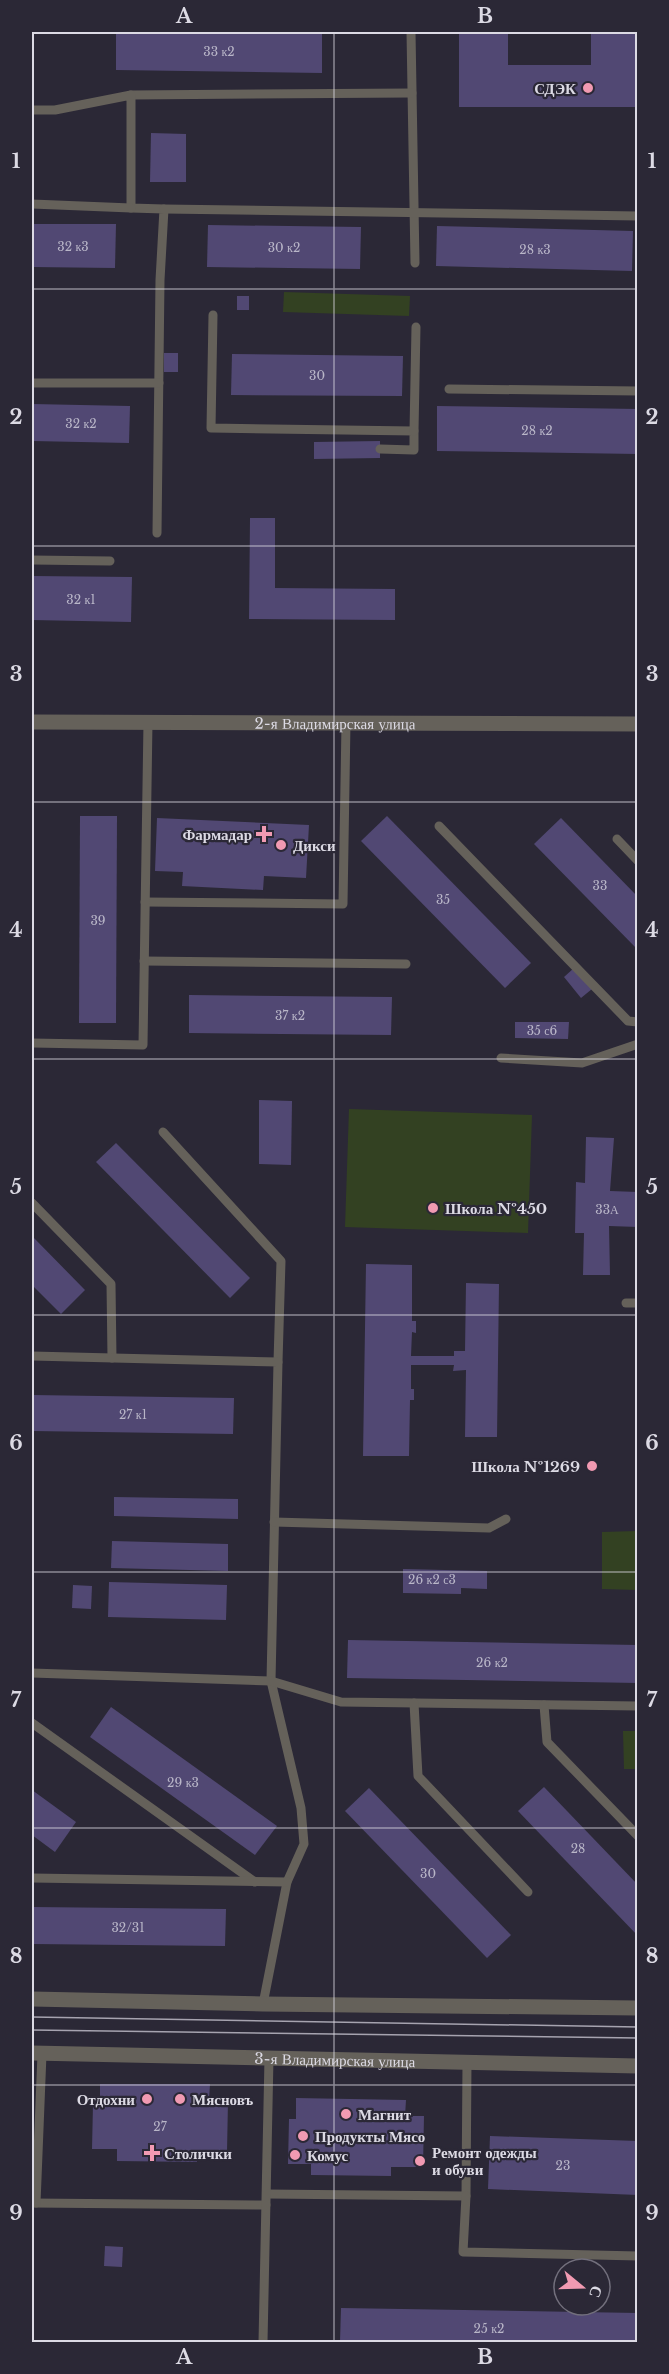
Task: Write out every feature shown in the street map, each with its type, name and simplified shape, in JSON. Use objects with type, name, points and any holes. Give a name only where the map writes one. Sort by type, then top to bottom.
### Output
[{"type":"street","name":"2-я Владимирская улица","points":[[32,722],[638,724]]},
{"type":"street","points":[[32,1999],[638,2008]]},
{"type":"street","name":"3-я Владимирская улица","points":[[37,2054],[638,2066]]},
{"type":"lane","points":[[411,32],[415,263]]},
{"type":"lane","points":[[32,110],[55,110],[131,95],[412,93]]},
{"type":"lane","points":[[131,95],[131,208]]},
{"type":"lane","points":[[32,204],[164,209],[638,216]]},
{"type":"lane","points":[[158,532],[164,209]]},
{"type":"lane","points":[[213,315],[211,428],[414,431]]},
{"type":"lane","points":[[380,450],[414,450],[416,327]]},
{"type":"lane","points":[[32,383],[159,384]]},
{"type":"lane","points":[[449,389],[638,391]]},
{"type":"lane","points":[[32,560],[110,561]]},
{"type":"lane","points":[[32,1042],[143,1045],[148,722]]},
{"type":"lane","points":[[146,902],[343,904],[346,723]]},
{"type":"lane","points":[[439,826],[627,1021],[638,1022]]},
{"type":"lane","points":[[617,839],[638,861]]},
{"type":"lane","points":[[144,961],[406,964]]},
{"type":"lane","points":[[501,1058],[582,1063],[638,1044]]},
{"type":"lane","points":[[163,1132],[281,1261],[271,1681],[302,1817],[304,1844],[287,1882],[263,2004]]},
{"type":"lane","points":[[32,1203],[111,1284],[112,1358]]},
{"type":"lane","points":[[626,1303],[638,1303]]},
{"type":"lane","points":[[32,1356],[278,1362]]},
{"type":"lane","points":[[274,1522],[489,1528],[506,1519]]},
{"type":"lane","points":[[32,1673],[271,1681],[341,1702],[638,1706]]},
{"type":"lane","points":[[414,1703],[418,1776],[528,1893]]},
{"type":"lane","points":[[544,1705],[547,1742],[638,1836]]},
{"type":"lane","points":[[32,1722],[255,1882]]},
{"type":"lane","points":[[32,1878],[287,1882]]},
{"type":"lane","points":[[37,2054],[34,2203],[266,2205]]},
{"type":"lane","points":[[263,2343],[269,2058]]},
{"type":"lane","points":[[467,2062],[466,2196],[462,2252],[638,2256]]},
{"type":"lane","points":[[267,2194],[466,2196]]},
{"type":"green space","points":[[284,292],[410,296],[409,316],[283,312]]},
{"type":"green space","points":[[349,1109],[532,1115],[528,1233],[345,1227]]},
{"type":"green space","points":[[637,1531],[637,1590],[602,1589],[602,1532]]},
{"type":"green space","points":[[623,1731],[637,1731],[637,1769],[624,1769]]},
{"type":"building","points":[[116,32],[322,32],[322,73],[116,70]]},
{"type":"building","points":[[459,32],[508,32],[508,65],[591,65],[591,32],[637,32],[637,107],[459,107]]},
{"type":"building","points":[[151,133],[186,134],[186,182],[150,182]]},
{"type":"building","points":[[32,224],[116,224],[115,268],[32,267]]},
{"type":"building","points":[[208,225],[361,227],[360,269],[207,267]]},
{"type":"building","points":[[437,226],[633,231],[632,271],[436,266]]},
{"type":"building","points":[[237,296],[249,296],[249,310],[237,310]]},
{"type":"building","points":[[164,353],[178,353],[178,372],[164,372]]},
{"type":"building","points":[[232,354],[403,356],[402,396],[231,395]]},
{"type":"building","points":[[32,404],[130,406],[129,443],[32,441]]},
{"type":"building","points":[[437,406],[638,409],[638,454],[437,451]]},
{"type":"building","points":[[380,441],[380,458],[314,459],[314,442]]},
{"type":"building","points":[[250,518],[275,518],[275,588],[395,589],[395,620],[249,619]]},
{"type":"building","points":[[32,576],[132,577],[131,622],[32,620]]},
{"type":"building","points":[[80,816],[117,816],[116,1023],[79,1023]]},
{"type":"building","points":[[387,816],[531,963],[505,988],[361,841]]},
{"type":"building","points":[[157,818],[309,825],[306,878],[264,876],[263,890],[182,886],[183,872],[155,871]]},
{"type":"building","points":[[561,818],[638,897],[638,950],[534,844]]},
{"type":"building","points":[[574,968],[592,989],[581,998],[564,977]]},
{"type":"building","points":[[189,995],[392,997],[391,1035],[189,1033]]},
{"type":"building","points":[[515,1022],[569,1022],[568,1039],[515,1038]]},
{"type":"building","points":[[259,1100],[292,1101],[291,1165],[259,1164]]},
{"type":"building","points":[[586,1137],[614,1138],[610,1191],[638,1192],[638,1227],[609,1226],[610,1275],[583,1275],[584,1233],[575,1233],[576,1182],[585,1183]]},
{"type":"building","points":[[116,1143],[250,1278],[230,1298],[96,1162]]},
{"type":"building","points":[[32,1236],[85,1290],[61,1314],[32,1285]]},
{"type":"building","points":[[366,1264],[412,1265],[412,1321],[416,1321],[416,1333],[412,1332],[411,1356],[454,1356],[454,1351],[465,1351],[466,1283],[499,1284],[497,1437],[465,1437],[466,1370],[453,1371],[454,1365],[411,1365],[411,1389],[414,1389],[414,1400],[410,1400],[409,1456],[363,1456]]},
{"type":"building","points":[[32,1395],[234,1398],[233,1434],[32,1431]]},
{"type":"building","points":[[114,1497],[238,1499],[238,1519],[114,1516]]},
{"type":"building","points":[[112,1541],[228,1544],[228,1571],[111,1568]]},
{"type":"building","points":[[403,1569],[487,1571],[487,1589],[461,1588],[461,1594],[403,1593]]},
{"type":"building","points":[[109,1582],[227,1585],[226,1620],[108,1617]]},
{"type":"building","points":[[73,1585],[92,1586],[91,1609],[72,1608]]},
{"type":"building","points":[[348,1640],[638,1645],[638,1683],[347,1678]]},
{"type":"building","points":[[111,1707],[277,1826],[255,1855],[90,1737]]},
{"type":"building","points":[[544,1787],[638,1885],[638,1936],[518,1811]]},
{"type":"building","points":[[369,1788],[511,1935],[487,1958],[345,1811]]},
{"type":"building","points":[[32,1790],[76,1822],[55,1852],[32,1835]]},
{"type":"building","points":[[32,1907],[226,1909],[225,1946],[32,1944]]},
{"type":"building","points":[[100,2084],[210,2084],[209,2100],[228,2101],[227,2152],[197,2152],[197,2162],[117,2161],[117,2149],[92,2149],[93,2104],[100,2104]]},
{"type":"building","points":[[296,2098],[406,2100],[405,2116],[424,2116],[423,2167],[391,2167],[391,2176],[311,2175],[311,2164],[288,2164],[289,2119],[296,2119]]},
{"type":"building","points":[[490,2136],[638,2141],[638,2195],[488,2189]]},
{"type":"building","points":[[105,2246],[123,2247],[122,2267],[104,2266]]},
{"type":"building","points":[[341,2308],[552,2312],[552,2317],[612,2317],[612,2313],[638,2313],[638,2342],[340,2342]]},
{"type":"tram line","points":[[32,2017],[638,2027]]},
{"type":"tram line","points":[[32,2030],[638,2038]]},
{"type":"place","name":"СДЭК","points":[[588,88]]},
{"type":"place","name":"Фармадар","points":[[264,834]]},
{"type":"place","name":"Дикси","points":[[281,845]]},
{"type":"place","name":"Школа №450","points":[[433,1208]]},
{"type":"place","name":"Школа №1269","points":[[592,1466]]},
{"type":"place","name":"Отдохни","points":[[147,2099]]},
{"type":"place","name":"Мясновъ","points":[[180,2099]]},
{"type":"place","name":"Магнит","points":[[346,2114]]},
{"type":"place","name":"Продукты Мясо","points":[[303,2136]]},
{"type":"place","name":"Столички","points":[[152,2153]]},
{"type":"place","name":"Комус","points":[[295,2155]]},
{"type":"place","name":"Ремонт одежды и обуви","points":[[420,2161]]}]
